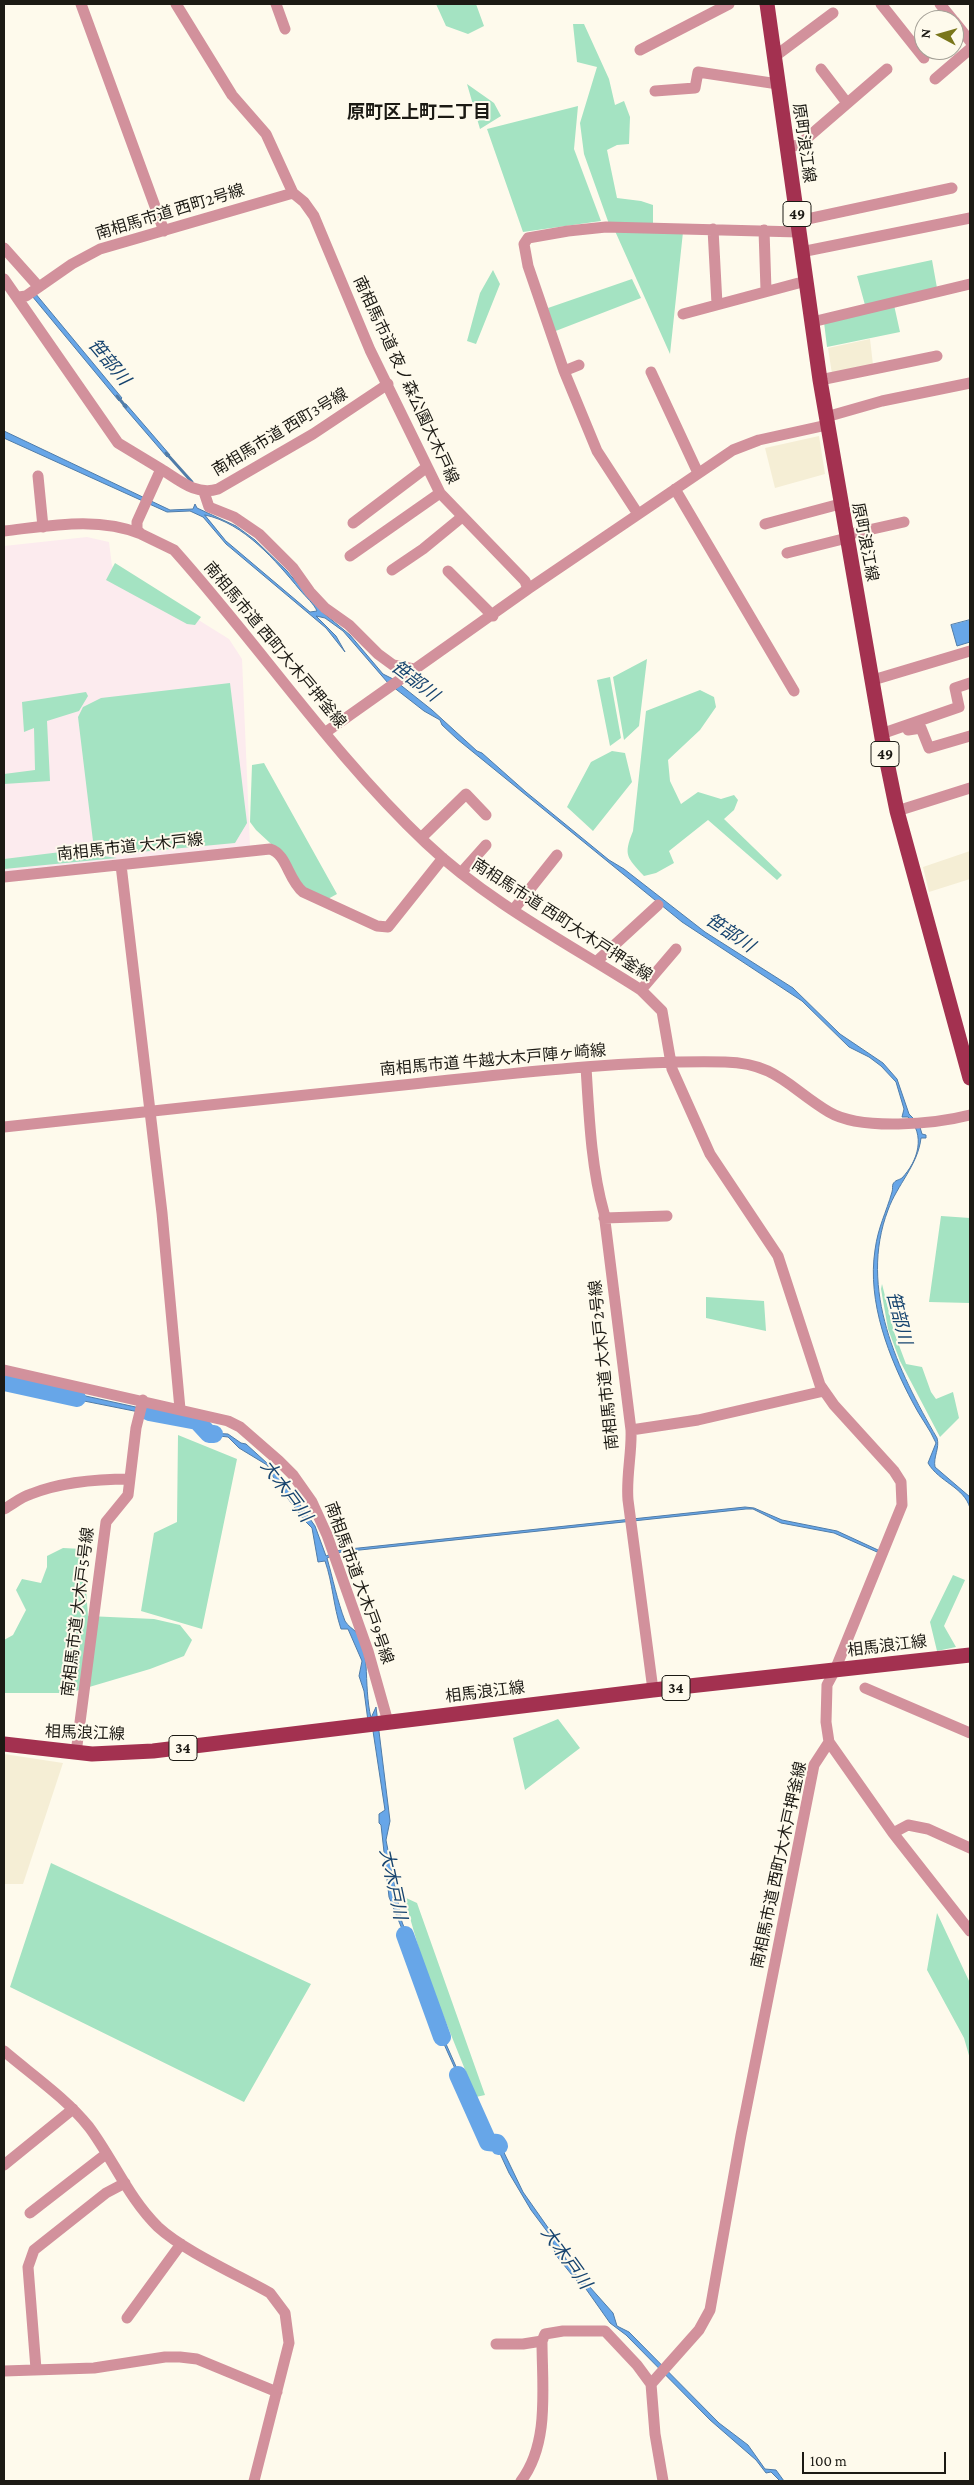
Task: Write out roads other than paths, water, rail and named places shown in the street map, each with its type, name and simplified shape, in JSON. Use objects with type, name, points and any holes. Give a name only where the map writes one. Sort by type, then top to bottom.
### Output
[{"type":"main road","name":"原町浪江線","points":[[767,4],[781,54],[778,84],[793,146],[801,252],[806,281],[818,320],[826,378],[826,421],[882,736],[897,811],[970,1078]]},
{"type":"main road","name":"相馬浪江線","points":[[4,1744],[76,1753],[153,1751],[653,1690],[970,1655]]},
{"type":"street","points":[[81,4],[164,231]]},
{"type":"street","name":"南相馬市道 夜ノ森公園大木戸線","points":[[176,4],[232,95],[266,134],[293,193],[304,202],[314,216],[364,336],[440,493],[525,581],[528,589]]},
{"type":"street","points":[[276,4],[285,29]]},
{"type":"street","points":[[640,50],[729,4]]},
{"type":"street","points":[[881,4],[914,45]]},
{"type":"street","points":[[781,54],[833,13]]},
{"type":"street","points":[[935,79],[970,49]]},
{"type":"street","points":[[821,68],[847,103]]},
{"type":"street","points":[[793,146],[887,69]]},
{"type":"street","points":[[655,91],[695,88],[698,72],[778,84]]},
{"type":"street","points":[[638,514],[597,451],[564,371],[528,266],[525,240],[537,236],[589,228],[764,230],[798,226],[952,188]]},
{"type":"street","name":"南相馬市道 西町2号線","points":[[30,292],[100,249],[293,193]]},
{"type":"street","points":[[801,252],[970,218]]},
{"type":"street","points":[[713,229],[717,304]]},
{"type":"street","points":[[764,230],[766,290]]},
{"type":"street","points":[[4,248],[30,292],[35,325],[118,443],[161,469],[140,516],[137,530],[141,534]]},
{"type":"street","points":[[4,278],[30,292]]},
{"type":"street","points":[[683,314],[766,290],[806,281]]},
{"type":"street","points":[[818,320],[970,284]]},
{"type":"street","points":[[826,378],[937,356]]},
{"type":"street","points":[[564,371],[579,365]]},
{"type":"street","points":[[651,372],[698,473]]},
{"type":"street","points":[[326,732],[411,671],[493,616],[528,589],[733,450],[826,421],[882,401],[970,383]]},
{"type":"street","name":"南相馬市道 西町3号線","points":[[161,469],[192,489],[204,492],[218,489],[313,434],[388,384]]},
{"type":"street","points":[[352,523],[427,466]]},
{"type":"street","points":[[38,476],[43,527]]},
{"type":"street","points":[[675,489],[794,691]]},
{"type":"street","points":[[204,492],[209,507],[234,517],[259,534],[293,568],[310,592],[325,608],[349,625],[378,654],[394,665],[411,671]]},
{"type":"street","points":[[350,556],[440,493]]},
{"type":"street","points":[[765,524],[840,504]]},
{"type":"street","points":[[392,570],[423,549],[462,517]]},
{"type":"street","points":[[787,553],[904,522]]},
{"type":"street","points":[[4,531],[89,523],[111,526],[141,534]]},
{"type":"street","name":"南相馬市道 西町大木戸押釜線","points":[[141,534],[174,550],[326,732],[390,806],[421,838],[461,873],[641,990],[662,1012],[670,1063],[710,1154],[775,1249],[824,1391],[894,1471],[902,1488],[900,1510],[835,1670],[827,1685],[826,1722],[829,1742],[814,1765],[741,2135],[710,2310],[699,2330],[653,2383]]},
{"type":"street","points":[[448,572],[493,616]]},
{"type":"street","points":[[873,680],[970,651]]},
{"type":"street","points":[[882,736],[959,707],[955,688],[970,683]]},
{"type":"street","points":[[882,736],[921,728],[929,748],[970,736]]},
{"type":"street","points":[[897,811],[970,788]]},
{"type":"street","points":[[421,838],[466,794],[486,815]]},
{"type":"street","points":[[461,873],[486,845]]},
{"type":"street","name":"南相馬市道 大木戸線","points":[[4,877],[261,848],[276,850],[281,855],[292,880],[303,892],[377,926],[388,927],[443,858]]},
{"type":"street","points":[[514,909],[557,855]]},
{"type":"street","points":[[121,865],[162,1213],[180,1409]]},
{"type":"street","points":[[596,962],[658,905]]},
{"type":"street","points":[[641,990],[676,949]]},
{"type":"street","name":"南相馬市道 牛越大木戸陣ヶ崎線","points":[[4,1127],[586,1067],[732,1062],[757,1065],[771,1071],[836,1115],[866,1124],[889,1124],[970,1115]]},
{"type":"street","name":"南相馬市道 大木戸2号線","points":[[586,1067],[593,1146],[631,1430],[632,1450],[627,1483],[628,1500],[653,1690]]},
{"type":"street","points":[[604,1218],[667,1216]]},
{"type":"street","name":"南相馬市道 大木戸9号線","points":[[4,1370],[143,1400],[228,1421],[240,1426],[284,1466],[306,1492],[318,1513],[374,1669],[385,1722]]},
{"type":"street","points":[[631,1430],[698,1420],[824,1391]]},
{"type":"street","name":"南相馬市道 大木戸5号線","points":[[76,1753],[106,1522],[127,1499],[136,1428],[143,1400]]},
{"type":"street","points":[[4,1509],[29,1494],[42,1490],[92,1480],[130,1479]]},
{"type":"street","points":[[864,1688],[970,1733]]},
{"type":"street","points":[[829,1742],[893,1833],[970,1931]]},
{"type":"street","points":[[893,1833],[908,1825],[922,1827],[970,1848]]},
{"type":"street","points":[[4,2051],[73,2110],[89,2128],[148,2217],[160,2229],[182,2244],[270,2292],[279,2302],[285,2313],[289,2344],[254,2481]]},
{"type":"street","points":[[4,2165],[73,2110]]},
{"type":"street","points":[[30,2213],[106,2154]]},
{"type":"street","points":[[36,2369],[28,2267],[34,2250],[106,2193],[125,2184]]},
{"type":"street","points":[[127,2318],[182,2244]]},
{"type":"street","points":[[521,2481],[532,2467],[538,2447],[542,2404],[542,2341],[545,2334],[563,2331],[606,2332],[653,2383],[655,2434],[663,2481]]},
{"type":"street","points":[[496,2344],[542,2341]]},
{"type":"street","points":[[4,2371],[94,2368],[165,2357],[180,2357],[196,2359],[277,2392]]},
{"type":"water","points":[[35,293],[122,398],[119,401],[32,296]]},
{"type":"water","points":[[126,404],[170,455],[167,457],[123,406]]},
{"type":"water","points":[[4,431],[170,510],[193,509],[195,504],[197,508],[236,526],[255,540],[287,571],[321,611],[350,635],[383,674],[393,679],[432,710],[477,751],[482,753],[609,860],[624,869],[705,932],[793,988],[840,1034],[883,1063],[897,1079],[909,1114],[919,1124],[922,1134],[926,1135],[926,1138],[921,1138],[919,1148],[912,1166],[888,1210],[880,1240],[878,1270],[880,1299],[896,1357],[922,1412],[937,1438],[935,1467],[970,1497],[970,1508],[962,1495],[938,1475],[928,1463],[936,1443],[904,1386],[888,1349],[877,1309],[873,1270],[878,1234],[893,1184],[908,1171],[918,1148],[917,1132],[914,1124],[908,1117],[902,1117],[904,1109],[896,1082],[881,1066],[869,1057],[849,1047],[802,1001],[682,922],[457,739],[442,725],[440,720],[424,711],[388,683],[343,631],[325,618],[316,616],[336,636],[345,652],[326,628],[226,544],[203,517],[190,511],[167,512],[4,438]],"holes":[[[205,515],[219,519],[246,535],[270,556],[317,611],[310,612],[226,541]]]},
{"type":"water","points":[[970,620],[970,642],[957,646],[951,625]]},
{"type":"water","points":[[4,1378],[199,1421],[211,1433],[228,1434],[241,1443],[246,1444],[278,1473],[315,1526],[326,1556],[340,1550],[745,1507],[754,1508],[782,1520],[837,1531],[878,1550],[877,1552],[834,1533],[781,1523],[753,1509],[746,1509],[341,1552],[327,1558],[345,1621],[356,1632],[364,1653],[371,1718],[376,1707],[390,1821],[386,1840],[402,1922],[425,1981],[423,1992],[489,2141],[497,2138],[523,2192],[556,2239],[572,2271],[589,2286],[613,2313],[617,2326],[629,2332],[719,2423],[748,2445],[765,2469],[776,2470],[784,2481],[780,2481],[771,2472],[766,2473],[756,2460],[710,2420],[626,2335],[610,2323],[586,2289],[576,2280],[555,2254],[552,2238],[531,2210],[509,2173],[496,2145],[488,2142],[421,1993],[415,1961],[389,1897],[381,1825],[379,1823],[379,1814],[385,1810],[373,1731],[368,1721],[364,1691],[359,1676],[362,1661],[348,1629],[341,1629],[325,1561],[318,1562],[312,1528],[277,1484],[267,1465],[239,1448],[228,1437],[210,1435],[199,1424],[74,1399],[30,1385],[4,1383]]},
{"type":"waterway","name":"笹部川","points":[[117,396],[126,407]]},
{"type":"waterway","name":"笹部川","points":[[166,453],[192,482]]},
{"type":"waterway","name":"大木戸川","points":[[4,1382],[77,1398]]},
{"type":"waterway","name":"大木戸川","points":[[149,1412],[197,1421],[209,1434],[214,1434]]},
{"type":"waterway","name":"大木戸川","points":[[405,1935],[442,2037]]},
{"type":"waterway","name":"大木戸川","points":[[458,2075],[488,2142],[497,2143],[499,2146]]},
{"type":"district","name":"原町区上町二丁目","points":[[419,112]]}]
